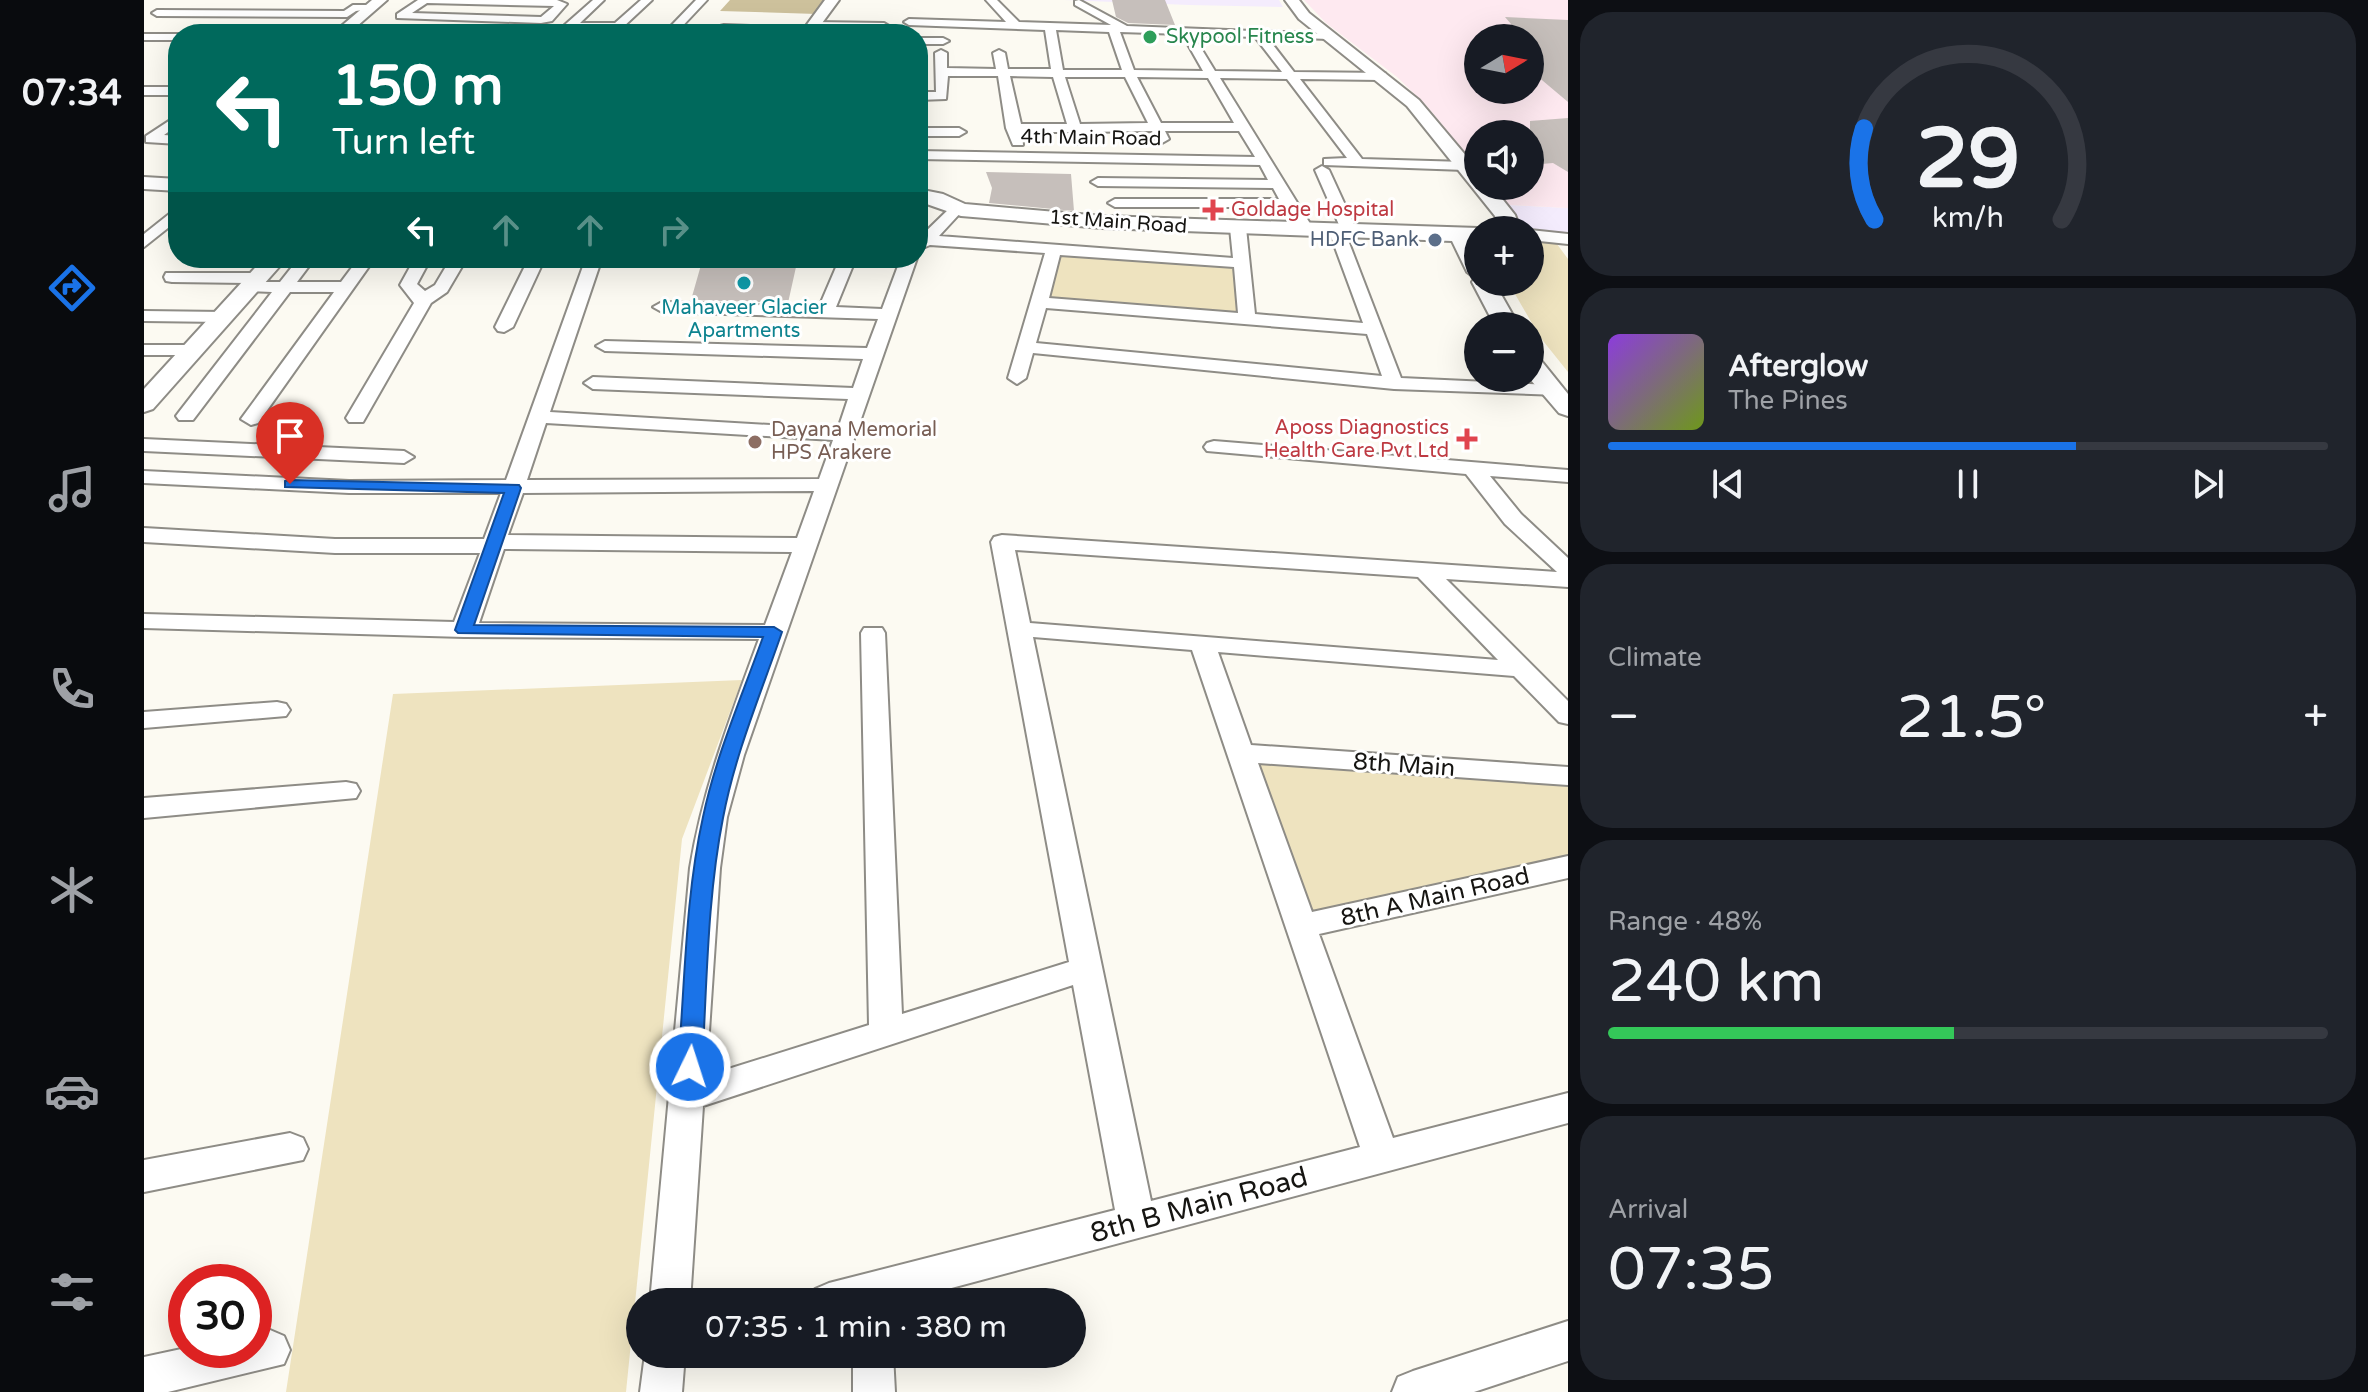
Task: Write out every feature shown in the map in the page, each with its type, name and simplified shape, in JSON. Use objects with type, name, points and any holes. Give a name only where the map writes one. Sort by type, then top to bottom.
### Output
[{"type":"street","points":[[171,0],[153,17],[347,14],[366,6],[407,11],[425,0],[562,4],[548,19],[541,20],[401,16],[407,11]]},
{"type":"street","points":[[572,24],[599,0]]},
{"type":"street","points":[[620,24],[647,0]]},
{"type":"street","points":[[679,24],[702,0]]},
{"type":"street","points":[[814,24],[832,0]]},
{"type":"street","points":[[991,0],[1008,29]]},
{"type":"street","points":[[1292,0],[1304,16],[1419,109],[1464,165]]},
{"type":"street","points":[[1079,3],[1120,29],[1129,73],[1156,127],[1165,159],[1167,182],[1183,226]]},
{"type":"street","points":[[350,24],[366,6]]},
{"type":"street","points":[[736,17],[789,24]]},
{"type":"street","points":[[415,24],[421,19]]},
{"type":"street","points":[[1206,19],[1228,33]]},
{"type":"street","points":[[909,22],[1008,29],[1050,27],[1329,36]]},
{"type":"street","points":[[171,23],[196,24]]},
{"type":"street","points":[[928,96],[942,96],[936,77],[944,23]]},
{"type":"street","points":[[1050,27],[1058,73],[1087,158]]},
{"type":"street","points":[[1185,31],[1306,230]]},
{"type":"street","points":[[1259,34],[1358,163]]},
{"type":"street","points":[[144,37],[168,37]]},
{"type":"street","points":[[928,42],[943,44]]},
{"type":"street","points":[[999,53],[1013,128],[1023,157]]},
{"type":"street","points":[[936,77],[1002,73],[1381,76]]},
{"type":"street","points":[[144,91],[168,91]]},
{"type":"street","points":[[144,108],[168,94]]},
{"type":"street","points":[[168,126],[151,139],[168,140]]},
{"type":"street","points":[[1013,128],[1243,127]]},
{"type":"street","points":[[928,132],[959,132]]},
{"type":"street","name":"4th Main Road","points":[[928,155],[1264,161]]},
{"type":"street","points":[[1394,383],[1343,231],[1326,166],[1358,163],[1464,166]]},
{"type":"street","points":[[149,183],[168,171]]},
{"type":"street","points":[[1098,182],[1278,184]]},
{"type":"street","name":"1st Main Road","points":[[928,197],[957,209],[1183,226],[1464,234]]},
{"type":"street","points":[[1493,200],[1505,216]]},
{"type":"street","points":[[1115,203],[1289,203]]},
{"type":"street","points":[[928,238],[957,209]]},
{"type":"street","points":[[144,221],[168,218]]},
{"type":"street","points":[[144,242],[168,221]]},
{"type":"street","points":[[1238,228],[1247,319]]},
{"type":"street","points":[[1544,236],[1568,239]]},
{"type":"street","points":[[928,248],[1054,249],[1241,263]]},
{"type":"street","points":[[1017,378],[1054,249]]},
{"type":"street","points":[[148,396],[267,268]]},
{"type":"street","points":[[186,416],[299,268]]},
{"type":"street","points":[[251,419],[360,268]]},
{"type":"street","points":[[417,268],[408,285],[424,300]]},
{"type":"street","points":[[356,418],[424,300],[441,288],[453,268]]},
{"type":"street","points":[[504,327],[532,268]]},
{"type":"street","points":[[464,630],[590,268]]},
{"type":"street","points":[[824,314],[844,268]]},
{"type":"street","points":[[671,1288],[705,868],[713,817],[730,755],[826,485],[887,314],[909,268]]},
{"type":"street","points":[[172,277],[285,287],[346,287]]},
{"type":"street","points":[[1039,302],[1374,329]]},
{"type":"street","points":[[662,307],[887,314]]},
{"type":"street","points":[[144,316],[223,317]]},
{"type":"street","points":[[605,346],[873,354]]},
{"type":"street","points":[[1026,347],[1559,400]]},
{"type":"street","points":[[144,350],[193,350]]},
{"type":"street","points":[[1544,381],[1559,400]]},
{"type":"street","points":[[593,383],[859,394]]},
{"type":"street","points":[[538,417],[844,435]]},
{"type":"street","points":[[144,445],[404,457]]},
{"type":"street","points":[[1214,447],[1568,476]]},
{"type":"street","points":[[349,487],[371,456]]},
{"type":"street","points":[[1473,469],[1513,519],[1568,570]]},
{"type":"street","points":[[144,477],[349,487],[826,485]]},
{"type":"street","points":[[144,535],[335,546],[805,545]]},
{"type":"street","points":[[1136,1221],[1002,542],[1568,580]]},
{"type":"street","points":[[1426,572],[1568,716]]},
{"type":"street","points":[[144,621],[464,630],[774,632]]},
{"type":"street","points":[[1019,629],[1520,669]]},
{"type":"street","points":[[873,633],[886,1033]]},
{"type":"street","points":[[1202,643],[1382,1157]]},
{"type":"street","points":[[144,720],[277,710]]},
{"type":"street","name":"8th Main","points":[[1240,753],[1568,776]]},
{"type":"street","points":[[144,808],[346,791]]},
{"type":"street","name":"8th A Main Road","points":[[1302,926],[1568,867]]},
{"type":"street","points":[[688,1096],[1086,969]]},
{"type":"street","name":"8th B Main Road","points":[[899,1288],[1136,1221],[1568,1108]]},
{"type":"street","points":[[144,1176],[290,1149]]},
{"type":"street","points":[[1413,1392],[1568,1341]]},
{"type":"street","points":[[144,1377],[186,1368]]},
{"type":"street","points":[[661,1392],[664,1368]]},
{"type":"street","points":[[873,1368],[874,1392]]},
{"type":"shaded area","points":[[730,0],[827,0],[817,14],[720,11]]},
{"type":"shaded area","points":[[1064,0],[1279,0],[1283,7],[1189,5]]},
{"type":"shaded area","points":[[1304,0],[1568,0],[1568,208],[1509,205],[1505,200],[1544,200],[1544,120],[1464,120],[1464,151],[1426,105],[1397,77],[1326,23]]},
{"type":"shaded area","points":[[1509,205],[1568,208],[1568,236],[1544,232],[1544,216],[1517,216]]},
{"type":"shaded area","points":[[1544,240],[1554,240],[1568,259],[1568,372],[1544,342],[1544,312],[1525,312],[1516,296],[1544,296]]},
{"type":"shaded area","points":[[1054,249],[1241,263],[1247,319],[1039,302]]},
{"type":"shaded area","points":[[742,680],[682,839],[637,1288],[626,1288],[626,1368],[628,1368],[626,1392],[286,1392],[393,694]]},
{"type":"shaded area","points":[[1240,753],[1568,776],[1568,867],[1302,926]]},
{"type":"building","points":[[1112,0],[1165,0],[1175,25],[1128,23],[1116,17]]},
{"type":"building","points":[[1505,17],[1568,20],[1568,102],[1544,82],[1544,24],[1511,24]]},
{"type":"building","points":[[1568,118],[1568,172],[1553,163],[1544,164],[1543,120]]},
{"type":"building","points":[[986,172],[1071,174],[1074,211],[989,203],[992,188]]},
{"type":"building","name":"Mahaveer Glacier Apartments","points":[[700,268],[796,268],[788,303],[691,300]]},
{"type":"place","name":"Skypool Fitness","points":[[1150,37]]},
{"type":"place","name":"Goldage Hospital","points":[[1213,210]]},
{"type":"place","name":"HDFC Bank","points":[[1435,240]]},
{"type":"place","name":"Mahaveer Glacier Apartments","points":[[744,283]]},
{"type":"place","name":"Aposs Diagnostics Health Care Pvt Ltd","points":[[1467,439]]},
{"type":"place","name":"Dayana Memorial HPS Arakere","points":[[755,442]]},
{"type":"route","points":[[290,484],[513,488],[464,630],[774,632],[730,755],[713,817],[705,868],[690,1067]]}]
